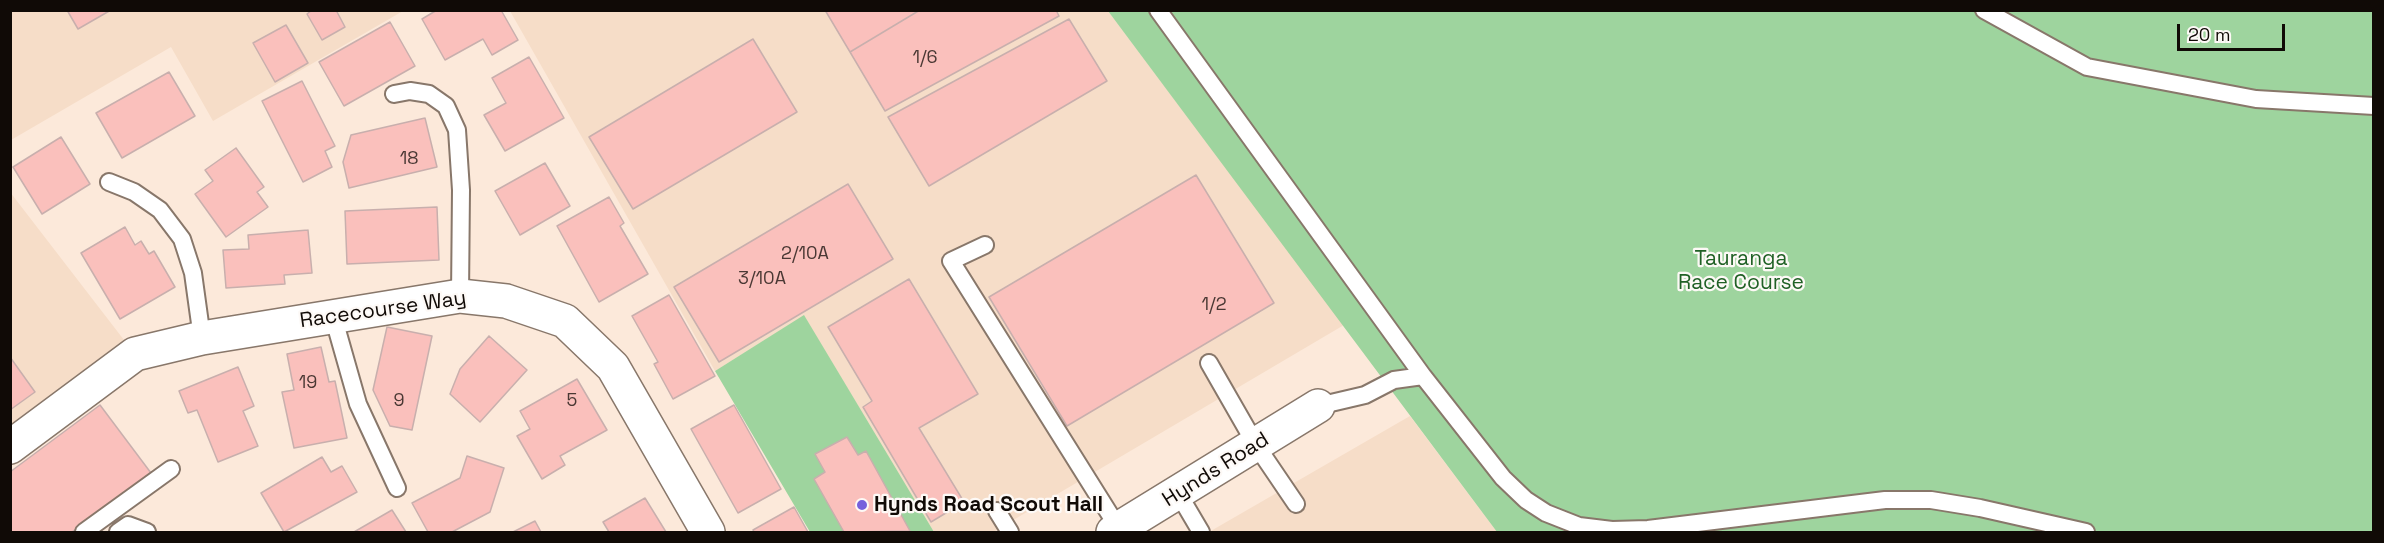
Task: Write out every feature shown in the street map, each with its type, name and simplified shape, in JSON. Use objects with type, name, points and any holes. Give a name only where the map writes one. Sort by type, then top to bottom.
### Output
[{"type":"street","name":"Racecourse Way","points":[[10,447],[135,354],[202,338],[460,296],[506,301],[565,321],[613,367],[708,532]]},
{"type":"street","name":"Hynds Road","points":[[1116,531],[1318,406]]},
{"type":"lane","points":[[1158,10],[1423,376],[1503,478],[1526,500],[1546,513],[1579,526],[1612,530],[1648,529],[1896,500],[1931,500],[1980,508],[2086,532]]},
{"type":"lane","points":[[1984,10],[2087,66],[2256,99],[2373,106]]},
{"type":"lane","points":[[393,94],[410,91],[429,94],[446,106],[457,130],[461,190],[460,296]]},
{"type":"lane","points":[[109,182],[134,192],[160,210],[182,239],[193,273],[202,338]]},
{"type":"lane","points":[[985,245],[951,261],[1116,531]]},
{"type":"lane","points":[[333,316],[358,404],[397,488]]},
{"type":"lane","points":[[1209,363],[1256,445],[1296,504]]},
{"type":"lane","points":[[1318,406],[1365,395],[1394,380],[1423,376]]},
{"type":"lane","points":[[84,532],[171,470]]},
{"type":"lane","points":[[1178,493],[1201,532]]},
{"type":"lane","points":[[997,511],[1010,532]]},
{"type":"lane","points":[[118,532],[128,525],[147,532]]},
{"type":"shaded area","points":[[11,11],[403,11],[213,121],[171,47],[11,140]]},
{"type":"shaded area","points":[[510,11],[1108,11],[1344,325],[993,532],[934,532],[804,316],[715,371]]},
{"type":"shaded area","points":[[10,192],[124,340],[11,424],[10,424]]},
{"type":"shaded area","points":[[1410,416],[1497,532],[1209,532]]},
{"type":"green space","name":"Tauranga Race Course","points":[[1108,11],[2373,11],[2373,532],[1497,532]]},
{"type":"green space","points":[[804,315],[934,532],[810,532],[715,371]]},
{"type":"building","points":[[67,10],[111,10],[78,29]]},
{"type":"building","points":[[312,10],[336,10],[345,27],[322,40],[307,14]]},
{"type":"building","points":[[437,10],[501,10],[518,40],[492,55],[483,39],[445,60],[422,19]]},
{"type":"building","points":[[825,10],[920,10],[850,52]]},
{"type":"building","points":[[920,10],[1056,10],[1059,16],[885,111],[850,52]]},
{"type":"building","points":[[1069,19],[1107,81],[929,186],[888,117]]},
{"type":"building","points":[[390,22],[415,66],[344,106],[319,62]]},
{"type":"building","points":[[286,25],[308,63],[275,82],[253,43]]},
{"type":"building","points":[[753,39],[797,112],[633,209],[589,137]]},
{"type":"building","points":[[529,57],[564,118],[505,151],[484,115],[506,103],[492,78]]},
{"type":"building","points":[[169,72],[195,116],[122,158],[96,113]]},
{"type":"building","points":[[302,81],[335,146],[325,151],[332,167],[303,182],[262,101]]},
{"type":"building","points":[[425,118],[437,167],[349,188],[343,162],[351,135]]},
{"type":"building","points":[[61,137],[90,184],[42,214],[13,167]]},
{"type":"building","points":[[236,148],[264,187],[257,192],[268,207],[226,237],[195,194],[213,181],[205,170]]},
{"type":"building","points":[[545,163],[570,206],[520,235],[495,191]]},
{"type":"building","points":[[1196,175],[1274,303],[1067,426],[989,297]]},
{"type":"building","points":[[848,184],[893,259],[719,362],[674,287]]},
{"type":"building","points":[[609,197],[624,223],[620,226],[648,274],[599,302],[557,226]]},
{"type":"building","points":[[437,207],[439,260],[347,264],[345,211]]},
{"type":"building","points":[[125,227],[135,245],[141,241],[149,254],[154,251],[175,287],[120,319],[81,253]]},
{"type":"building","points":[[308,230],[312,273],[284,275],[285,284],[226,288],[223,250],[249,249],[248,235]]},
{"type":"building","points":[[909,279],[978,394],[919,428],[964,502],[931,522],[863,407],[872,401],[828,327]]},
{"type":"building","points":[[669,295],[715,376],[673,399],[654,364],[658,362],[632,316]]},
{"type":"building","points":[[387,327],[432,336],[412,430],[390,426],[373,390]]},
{"type":"building","points":[[489,336],[527,370],[480,422],[450,394],[460,369]]},
{"type":"building","points":[[321,347],[329,382],[335,381],[347,438],[294,448],[282,392],[294,390],[287,354]]},
{"type":"building","points":[[10,357],[35,392],[10,410]]},
{"type":"building","points":[[238,367],[254,406],[243,411],[258,446],[218,462],[197,410],[188,413],[179,391]]},
{"type":"building","points":[[577,379],[607,430],[560,456],[565,465],[542,479],[517,436],[530,429],[520,411]]},
{"type":"building","points":[[100,405],[151,473],[72,532],[10,532],[10,472]]},
{"type":"building","points":[[734,405],[781,489],[738,513],[691,429]]},
{"type":"building","name":"Hynds Road Scout Hall","points":[[847,437],[858,455],[866,451],[910,531],[844,532],[814,479],[825,472],[815,454]]},
{"type":"building","points":[[467,456],[504,468],[490,512],[452,532],[428,532],[412,503],[460,478]]},
{"type":"building","points":[[322,457],[331,472],[342,466],[357,492],[284,532],[261,493]]},
{"type":"building","points":[[645,498],[666,532],[609,532],[603,522]]},
{"type":"building","points":[[794,507],[808,532],[754,532],[753,530]]},
{"type":"building","points":[[392,510],[406,532],[354,532]]},
{"type":"building","points":[[535,521],[541,532],[513,532]]},
{"type":"place","name":"Hynds Road Scout Hall","points":[[862,505]]}]
